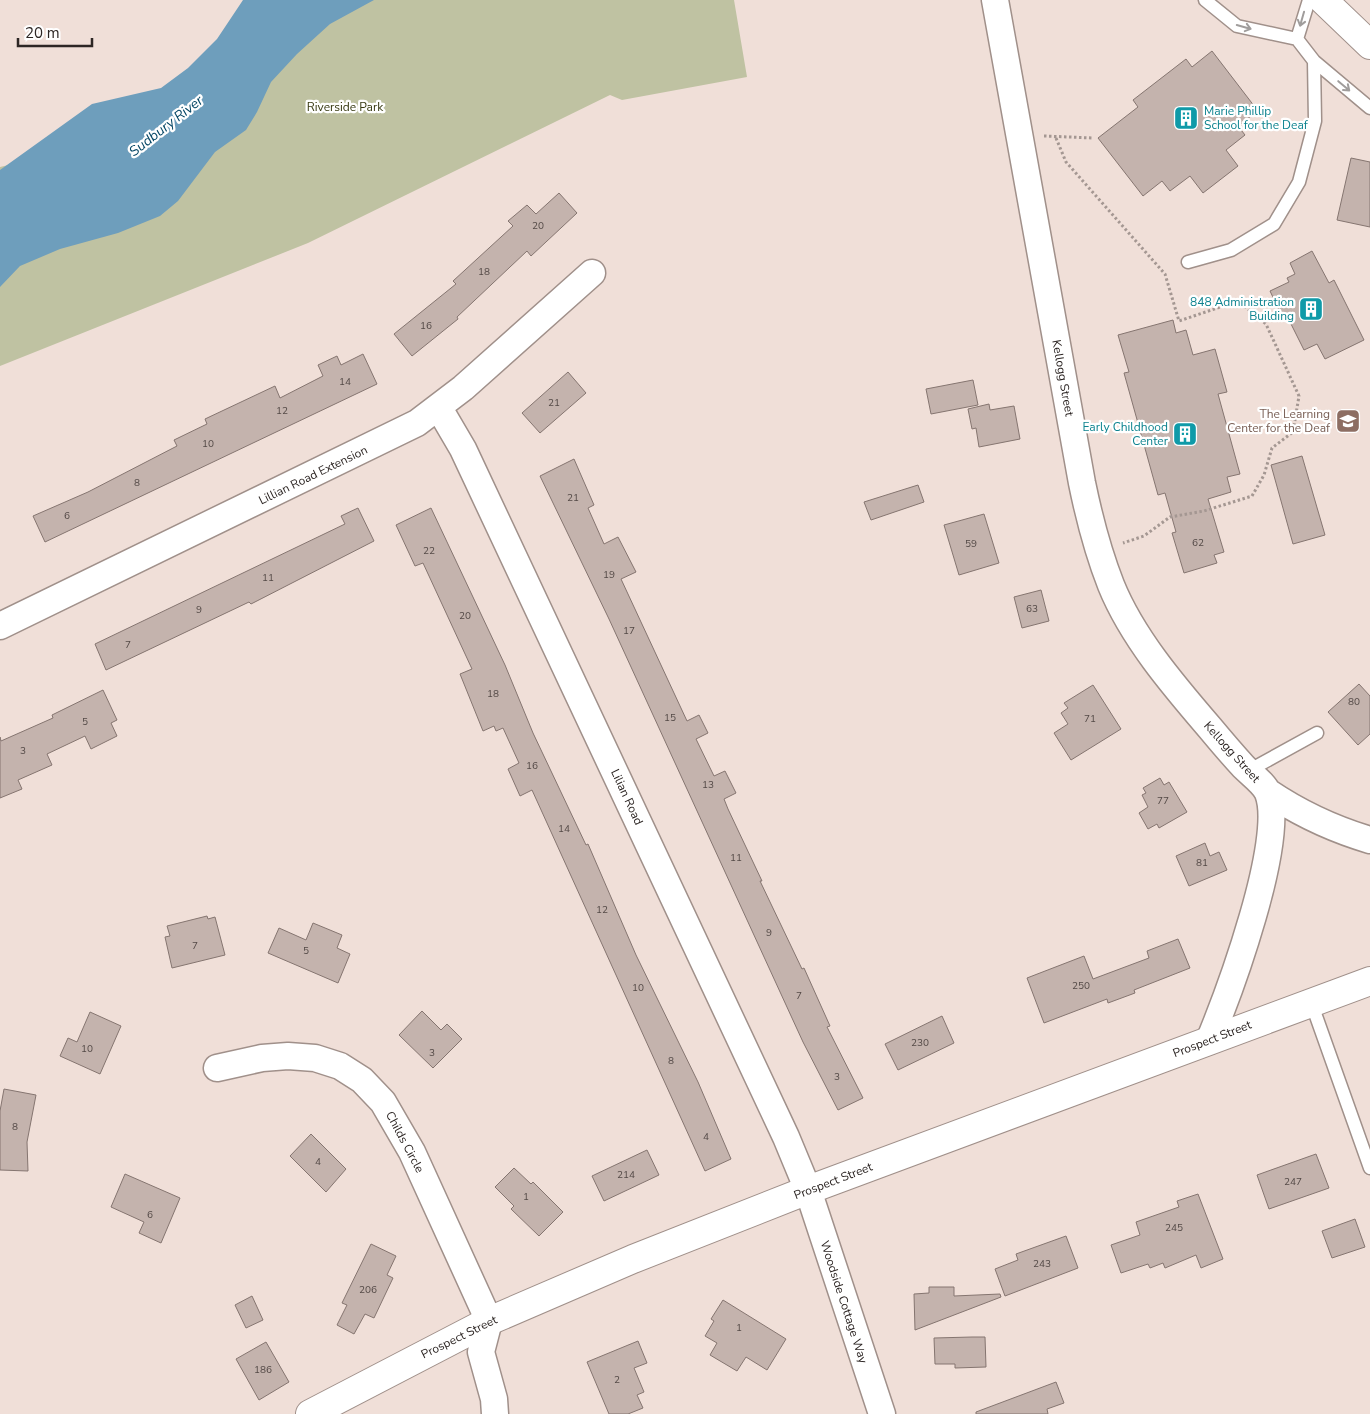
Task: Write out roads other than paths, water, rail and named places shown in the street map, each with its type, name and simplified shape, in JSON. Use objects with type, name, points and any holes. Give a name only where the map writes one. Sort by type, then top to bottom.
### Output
[{"type":"street","name":"Kellogg Street","points":[[995,0],[1082,482],[1100,553],[1111,585],[1124,612],[1142,640],[1185,698],[1268,792],[1338,830],[1370,840]]},
{"type":"street","points":[[1323,0],[1370,45]]},
{"type":"street","name":"Lillian Road Extension","points":[[0,626],[389,439],[439,408],[592,273]]},
{"type":"street","name":"Lilian Road","points":[[439,408],[467,458],[786,1137],[808,1190]]},
{"type":"street","name":"Kellogg Street","points":[[1209,1041],[1235,974],[1259,891],[1268,852],[1271,826],[1268,792]]},
{"type":"street","name":"Prospect Street","points":[[310,1414],[489,1321],[633,1259],[808,1190],[1370,981]]},
{"type":"street","name":"Childs Circle","points":[[218,1068],[262,1058],[306,1057],[340,1066],[362,1080],[383,1102],[404,1135],[489,1321]]},
{"type":"street","name":"Woodside Cottage Way","points":[[808,1190],[882,1414]]},
{"type":"street","points":[[489,1321],[481,1352],[491,1383],[495,1414]]},
{"type":"lane","points":[[1205,0],[1237,26],[1297,39],[1314,61],[1370,108]]},
{"type":"lane","points":[[1297,39],[1309,0]]},
{"type":"lane","points":[[1188,262],[1231,250],[1274,224],[1299,182],[1315,120],[1314,61]]},
{"type":"lane","points":[[1248,771],[1317,733]]},
{"type":"lane","points":[[1310,1002],[1370,1168]]},
{"type":"water","name":"Sudbury River","points":[[243,0],[374,0],[330,24],[297,54],[271,82],[246,130],[215,152],[178,201],[160,216],[118,233],[60,249],[20,266],[0,287],[0,170],[92,104],[161,88],[188,68],[217,39]]},
{"type":"place","name":"Marie Phillip School for the Deaf","points":[[1186,118]]},
{"type":"place","name":"848 Administration Building","points":[[1311,309]]},
{"type":"place","name":"The Learning Center for the Deaf","points":[[1348,421]]},
{"type":"place","name":"Early Childhood Center","points":[[1185,434]]},
{"type":"park label","name":"Riverside Park","points":[[345,107]]}]
